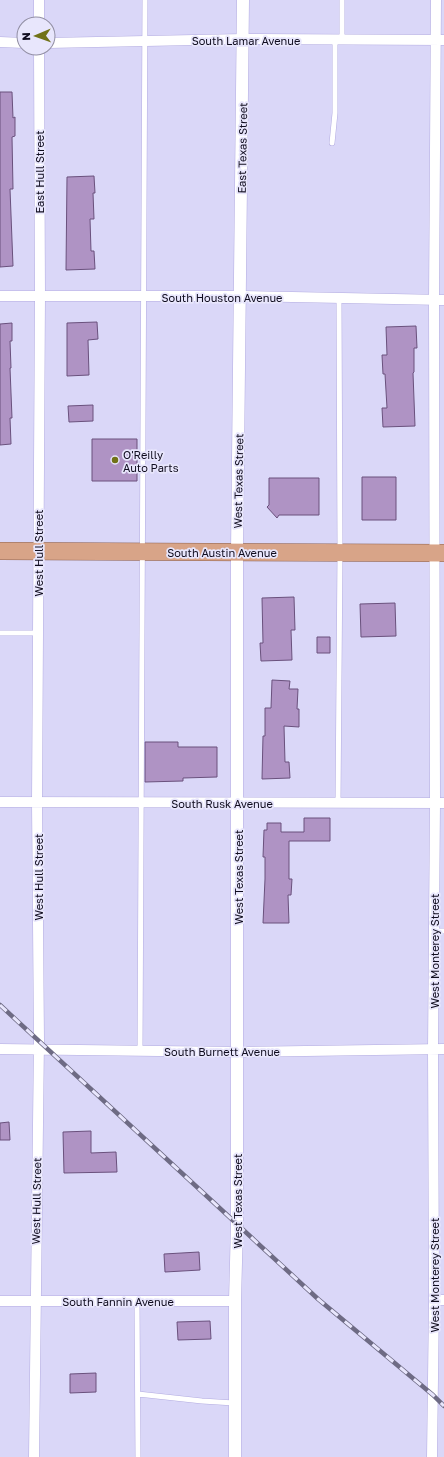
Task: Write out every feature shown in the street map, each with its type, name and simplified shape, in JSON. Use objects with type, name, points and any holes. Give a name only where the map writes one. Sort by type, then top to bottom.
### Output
[{"type":"highway","name":"South Austin Avenue","points":[[0,551],[440,552]]},
{"type":"street","points":[[39,0],[39,16]]},
{"type":"street","name":"East Texas Street","points":[[240,296],[243,0]]},
{"type":"street","name":"West Monterey Street","points":[[432,1457],[439,1300],[433,1049],[439,931],[440,40],[436,0]]},
{"type":"street","name":"South Lamar Avenue","points":[[56,43],[243,39],[440,40]]},
{"type":"street","points":[[0,42],[16,43]]},
{"type":"street","name":"East Hull Street","points":[[39,56],[40,296]]},
{"type":"street","name":"South Houston Avenue","points":[[0,296],[240,296],[439,300]]},
{"type":"street","name":"West Hull Street","points":[[34,1457],[38,1050],[37,803],[40,296]]},
{"type":"street","name":"West Texas Street","points":[[235,1457],[235,1301],[238,1224],[237,552],[240,296]]},
{"type":"street","name":"South Rusk Avenue","points":[[0,802],[439,803]]},
{"type":"street","name":"South Burnett Avenue","points":[[0,1049],[237,1052],[444,1049]]},
{"type":"street","name":"South Fannin Avenue","points":[[0,1300],[235,1301]]},
{"type":"lane","points":[[140,1051],[145,0]]},
{"type":"lane","points":[[332,143],[342,0]]},
{"type":"lane","points":[[338,803],[340,552],[339,298]]},
{"type":"lane","points":[[0,633],[38,633]]},
{"type":"lane","points":[[137,1301],[138,1457]]},
{"type":"lane","points":[[138,1394],[235,1403]]},
{"type":"building","points":[[0,92],[12,92],[13,118],[15,117],[15,136],[12,137],[13,189],[10,189],[13,266],[0,267]]},
{"type":"building","points":[[94,176],[94,219],[90,219],[91,251],[94,251],[95,269],[66,270],[67,177]]},
{"type":"building","points":[[97,322],[98,339],[88,340],[89,375],[67,376],[67,323]]},
{"type":"building","points":[[12,323],[12,341],[10,341],[12,418],[10,418],[11,444],[0,445],[0,324]]},
{"type":"building","points":[[416,326],[417,348],[414,348],[413,373],[415,426],[383,427],[382,408],[387,408],[385,374],[383,374],[382,355],[387,355],[386,327]]},
{"type":"building","points":[[93,405],[93,421],[69,422],[68,406]]},
{"type":"building","name":"O'Reilly Auto Parts","points":[[92,439],[137,439],[137,481],[92,481]]},
{"type":"building","points":[[362,477],[396,477],[396,520],[362,520]]},
{"type":"building","points":[[269,478],[319,478],[319,515],[279,515],[277,518],[267,507],[269,505]]},
{"type":"building","points":[[294,597],[295,630],[291,630],[292,660],[261,661],[260,643],[263,643],[262,598]]},
{"type":"building","points":[[395,603],[396,636],[361,637],[360,604]]},
{"type":"building","points":[[317,637],[330,637],[330,653],[317,653]]},
{"type":"building","points":[[272,680],[290,681],[289,689],[298,689],[297,709],[299,709],[299,727],[284,726],[285,762],[289,762],[290,778],[262,779],[265,708],[271,708]]},
{"type":"building","points":[[145,742],[178,742],[178,747],[217,747],[217,777],[183,778],[183,781],[145,782]]},
{"type":"building","points":[[304,818],[330,818],[330,841],[289,841],[289,879],[292,879],[291,895],[288,895],[289,923],[263,923],[265,879],[265,857],[263,857],[264,830],[267,830],[267,823],[281,823],[281,832],[304,832]]},
{"type":"building","points":[[9,1122],[10,1140],[0,1140],[0,1123]]},
{"type":"building","points":[[91,1131],[91,1153],[116,1152],[117,1172],[64,1173],[63,1132]]},
{"type":"building","points":[[199,1252],[200,1270],[165,1272],[164,1254]]},
{"type":"building","points":[[210,1321],[211,1339],[178,1340],[177,1322]]},
{"type":"building","points":[[96,1373],[96,1392],[70,1393],[70,1374]]},
{"type":"railway","points":[[0,1005],[318,1299],[433,1395],[444,1406]]},
{"type":"place","name":"O'Reilly Auto Parts","points":[[115,460]]}]
